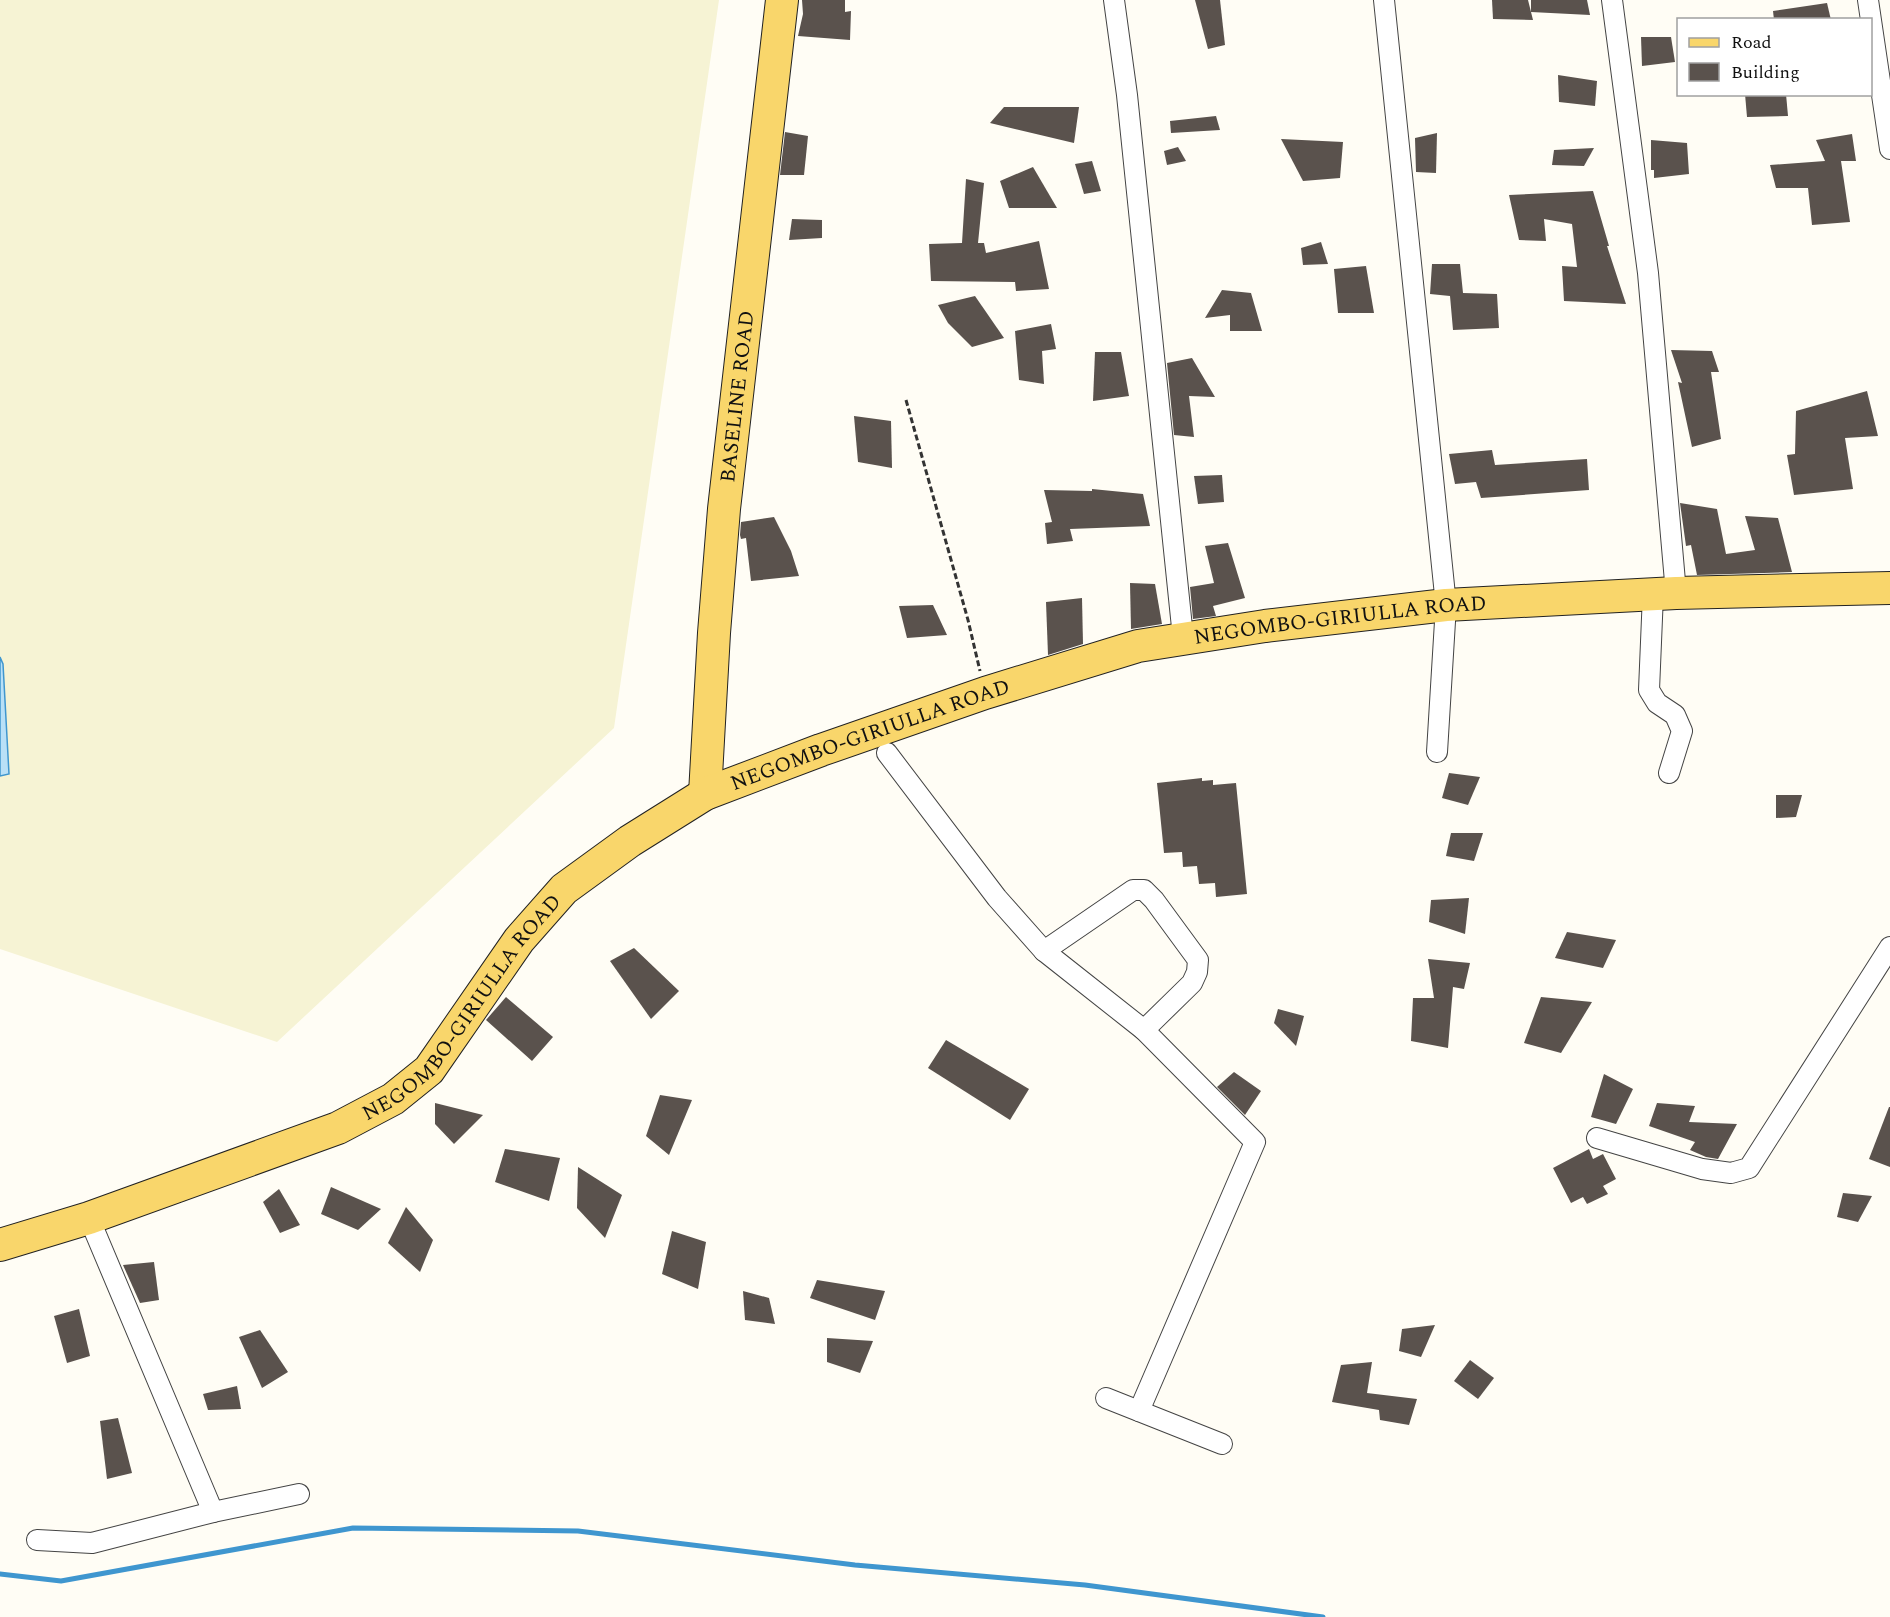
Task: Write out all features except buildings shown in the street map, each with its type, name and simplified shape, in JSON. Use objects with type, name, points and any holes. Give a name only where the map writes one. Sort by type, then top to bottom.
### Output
[{"type":"main road","name":"BASELINE ROAD","points":[[705,794],[724,509],[782,0]]},
{"type":"main road","name":"NEGOMBO-GIRIULLA ROAD","points":[[0,1245],[89,1218],[338,1128],[393,1099],[429,1070],[519,940],[564,889],[630,841],[705,794],[821,750],[985,693],[1138,646],[1183,637],[1446,605],[1665,594],[1890,588]]},
{"type":"street","points":[[1114,0],[1127,95],[1183,637]]},
{"type":"street","points":[[1384,0],[1446,605],[1437,752]]},
{"type":"street","points":[[1612,0],[1648,273],[1665,594],[1649,690],[1657,703],[1675,715],[1682,731],[1668,773]]},
{"type":"street","points":[[1868,0],[1871,18]]},
{"type":"street","points":[[1872,27],[1890,149]]},
{"type":"street","points":[[887,753],[997,898],[1044,951],[1144,1030],[1255,1142],[1138,1411]]},
{"type":"street","points":[[1044,951],[1133,890],[1144,890],[1154,900],[1198,960],[1197,972],[1192,983],[1144,1030]]},
{"type":"street","points":[[1596,1138],[1702,1169],[1731,1173],[1749,1168],[1890,947]]},
{"type":"street","points":[[89,1218],[213,1512]]},
{"type":"street","points":[[1106,1398],[1222,1444]]},
{"type":"street","points":[[37,1540],[92,1543],[213,1512],[299,1494]]},
{"type":"path","points":[[906,400],[968,620],[985,693]]},
{"type":"shaded area","points":[[0,0],[719,0],[614,728],[277,1042],[0,949],[0,776],[9,774],[3,664],[0,657]]},
{"type":"water","points":[[0,657],[3,664],[9,774],[0,776]]},
{"type":"waterway","points":[[0,1574],[61,1581],[353,1528],[578,1531],[855,1565],[1085,1585],[1323,1617]]}]
